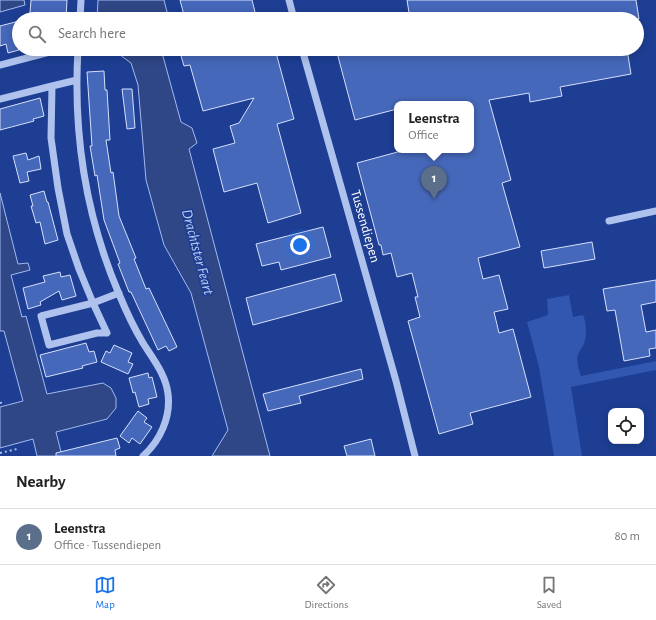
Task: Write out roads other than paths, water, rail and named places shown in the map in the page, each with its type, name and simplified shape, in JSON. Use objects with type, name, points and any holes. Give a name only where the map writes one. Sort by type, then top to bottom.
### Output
[{"type":"street","points":[[80,12],[81,0]]},
{"type":"street","points":[[289,0],[292,12]]},
{"type":"street","points":[[0,65],[34,56]]},
{"type":"street","points":[[78,56],[76,80],[78,121],[83,171],[93,216],[119,293],[143,342],[164,378],[168,394],[168,414],[162,431],[157,442],[143,456]]},
{"type":"street","name":"Tussendiepen","points":[[304,56],[396,381],[415,456]]},
{"type":"street","points":[[0,99],[76,80]]},
{"type":"street","points":[[52,86],[51,138],[58,188],[67,234],[79,269],[93,303],[107,333],[97,333],[49,345],[41,316],[93,303],[119,293]]},
{"type":"street","points":[[609,221],[656,211]]},
{"type":"water","points":[[0,0],[24,0],[25,5],[0,12]]},
{"type":"water","points":[[98,0],[164,0],[167,12],[97,12]]},
{"type":"water","name":"Drachtster Feart","points":[[122,56],[163,56],[181,122],[192,128],[197,143],[189,149],[270,456],[212,456],[228,430],[191,293],[164,245],[146,180],[138,85],[131,63]]},
{"type":"water","points":[[0,193],[18,264],[28,263],[30,270],[11,275],[22,317],[26,316],[47,394],[103,383],[111,388],[116,398],[116,408],[107,419],[56,432],[62,456],[37,456],[33,439],[0,448],[0,407],[23,401],[4,331],[0,331]]},
{"type":"place","name":"Leenstra","points":[[434,199]]}]
